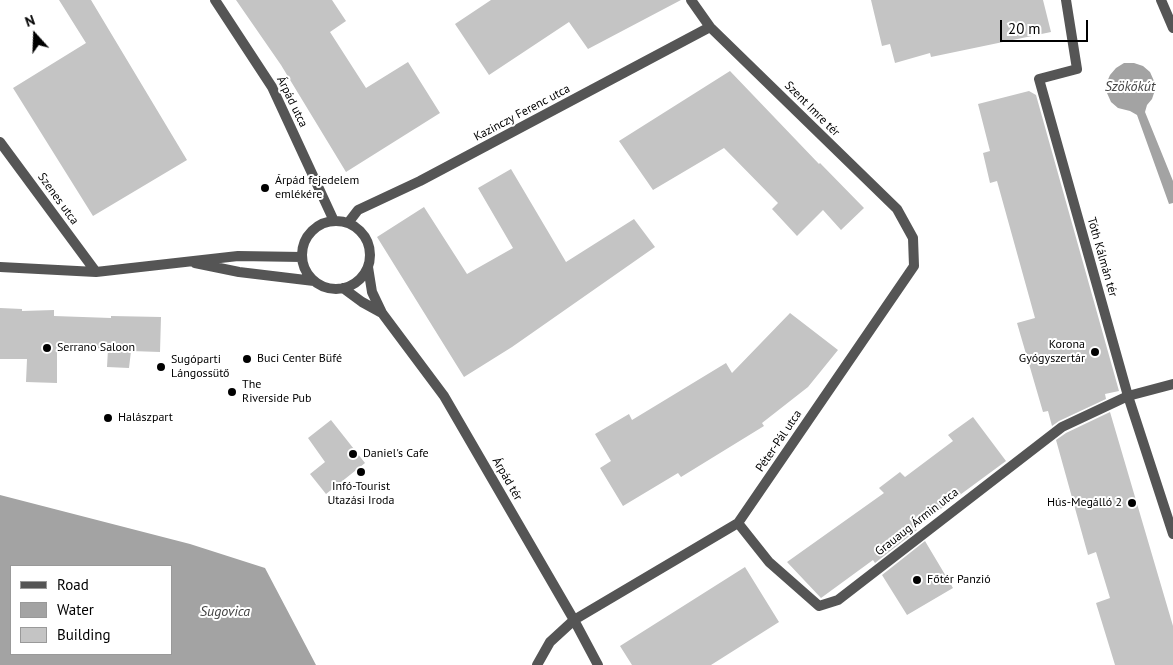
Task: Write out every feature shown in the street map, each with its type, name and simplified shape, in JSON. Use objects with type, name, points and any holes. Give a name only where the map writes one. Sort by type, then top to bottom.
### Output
[{"type":"street","name":"Árpád utca","points":[[215,0],[272,87],[334,221]]},
{"type":"street","name":"Szent Imre tér","points":[[691,0],[710,27],[897,209]]},
{"type":"street","name":"Tóth Kálmán tér","points":[[1066,0],[1077,69],[1039,80],[1128,396],[1173,534]]},
{"type":"street","points":[[1161,0],[1173,28]]},
{"type":"street","name":"Kazinczy Ferenc utca","points":[[348,223],[358,210],[420,181],[710,27]]},
{"type":"street","name":"Szenes utca","points":[[0,142],[96,272]]},
{"type":"street","name":"Péter-Pál utca","points":[[537,665],[550,642],[574,620],[738,523],[914,266],[913,238],[897,209]]},
{"type":"street","points":[[314,281],[304,266],[302,257],[304,244],[310,232],[321,224],[334,221],[348,223]]},
{"type":"street","name":"Árpád tér","points":[[348,223],[359,230],[367,241],[370,254],[368,267],[372,292],[382,313],[444,396],[574,620],[598,665]]},
{"type":"street","points":[[0,267],[96,272],[238,256],[302,257]]},
{"type":"street","name":"Árpád tér","points":[[185,261],[238,272],[314,281],[333,289],[343,288],[382,313]]},
{"type":"street","points":[[343,288],[354,284],[368,267]]},
{"type":"street","points":[[1128,396],[1173,384]]},
{"type":"street","name":"Grauaug Ármin utca","points":[[738,523],[769,562],[819,606],[838,600],[1062,427],[1128,396]]},
{"type":"water","name":"Szökőkút","points":[[1124,63],[1134,63],[1143,66],[1150,72],[1154,81],[1155,90],[1145,112],[1173,181],[1173,203],[1169,204],[1137,115],[1118,108],[1111,102],[1107,93],[1106,84],[1110,75]]},
{"type":"water","name":"Sugovica","points":[[0,495],[190,544],[265,568],[316,665],[0,665]]},
{"type":"building","points":[[59,0],[91,0],[187,160],[93,216],[13,88],[86,43]]},
{"type":"building","points":[[236,0],[332,0],[346,21],[330,32],[366,88],[408,62],[440,113],[346,172],[281,65]]},
{"type":"building","points":[[491,0],[681,0],[588,49],[569,22],[489,75],[455,24]]},
{"type":"building","points":[[871,0],[1043,0],[1051,32],[931,57],[930,53],[895,63],[890,44],[882,46]]},
{"type":"building","points":[[730,71],[864,208],[841,230],[823,210],[797,236],[772,209],[778,203],[724,148],[653,190],[619,141]]},
{"type":"building","points":[[1029,91],[1036,95],[1119,391],[1105,394],[1106,399],[1052,426],[1048,411],[1043,412],[1017,323],[1035,318],[997,181],[990,183],[983,153],[990,151],[978,104]]},
{"type":"building","points":[[511,169],[566,262],[634,219],[655,247],[512,347],[464,377],[377,237],[424,207],[467,274],[513,248],[478,188]]},
{"type":"building","points":[[0,308],[22,309],[22,311],[54,310],[54,316],[161,317],[160,352],[131,351],[129,368],[107,367],[108,349],[57,345],[57,383],[26,382],[27,359],[0,359]]},
{"type":"building","points":[[790,313],[838,350],[808,387],[762,423],[764,426],[681,477],[678,473],[623,506],[600,468],[611,461],[595,434],[629,414],[632,420],[726,363],[732,373]]},
{"type":"building","points":[[1110,412],[1173,626],[1173,665],[1115,665],[1096,603],[1110,598],[1096,552],[1088,555],[1056,440],[1066,433]]},
{"type":"building","points":[[973,417],[1006,461],[915,528],[917,530],[875,563],[873,560],[821,598],[787,562],[884,493],[879,488],[900,472],[905,477],[953,441],[948,435]]},
{"type":"building","points":[[331,420],[365,463],[326,494],[310,474],[325,462],[308,438]]},
{"type":"building","name":"Főtér Panzió","points":[[925,541],[953,588],[907,615],[882,575]]},
{"type":"building","points":[[745,567],[779,622],[711,665],[632,665],[620,646]]},
{"type":"place","name":"Árpád fejedelem emlékére","points":[[265,188]]},
{"type":"place","name":"Serrano Saloon","points":[[47,348]]},
{"type":"place","name":"Korona Gyógyszertár","points":[[1095,352]]},
{"type":"place","name":"Buci Center Büfé","points":[[247,359]]},
{"type":"place","name":"Sugóparti Lángossütő","points":[[161,367]]},
{"type":"place","name":"The Riverside Pub","points":[[232,392]]},
{"type":"place","name":"Halászpart","points":[[108,418]]},
{"type":"place","name":"Daniel's Cafe","points":[[353,454]]},
{"type":"place","name":"Infó-Tourist Utazási Iroda","points":[[361,472]]},
{"type":"place","name":"Hús-Megálló 2","points":[[1132,503]]},
{"type":"place","name":"Főtér Panzió","points":[[917,580]]}]
